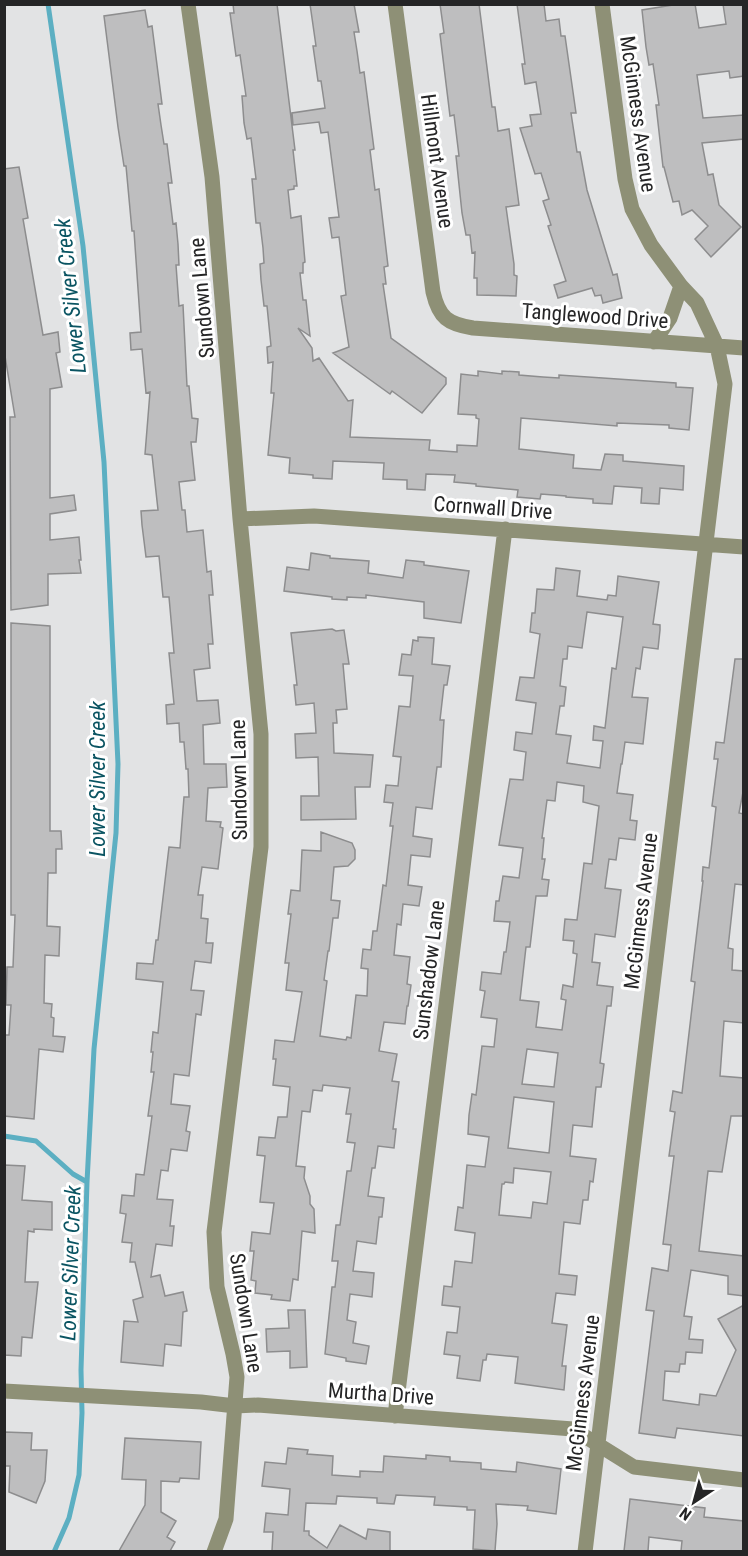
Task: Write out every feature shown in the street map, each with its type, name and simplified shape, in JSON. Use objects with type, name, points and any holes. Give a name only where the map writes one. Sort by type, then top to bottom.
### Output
[{"type":"street","name":"Sundown Lane","points":[[188,4],[212,177],[240,519],[261,734],[261,836],[214,1232],[217,1287],[237,1377],[226,1519],[214,1551]]},
{"type":"street","name":"Hillmont Avenue","points":[[395,4],[433,292],[437,307],[446,319]]},
{"type":"street","name":"McGinness Avenue","points":[[585,1551],[725,384],[717,346],[697,303],[681,286],[651,245],[632,209],[625,179],[602,4]]},
{"type":"street","points":[[654,342],[670,318],[681,286]]},
{"type":"street","name":"Tanglewood Drive","points":[[446,319],[459,326],[473,328],[744,348]]},
{"type":"street","name":"Cornwall Drive","points":[[240,519],[315,516],[744,547]]},
{"type":"street","name":"Sunshadow Lane","points":[[395,1416],[505,529]]},
{"type":"street","name":"Murtha Drive","points":[[4,1391],[235,1406],[258,1405],[573,1429],[634,1467],[744,1479]]},
{"type":"building","points":[[233,4],[277,4],[295,150],[293,150],[297,186],[288,190],[291,218],[301,216],[305,262],[303,273],[300,273],[310,336],[298,328],[312,348],[313,361],[319,358],[348,401],[353,400],[350,437],[430,440],[429,450],[457,452],[457,445],[477,446],[479,419],[476,415],[458,414],[461,374],[478,376],[478,371],[502,374],[502,371],[519,372],[519,375],[559,378],[559,375],[676,383],[676,387],[693,388],[689,430],[669,428],[669,425],[617,423],[617,426],[521,418],[519,449],[574,455],[573,468],[601,470],[605,454],[623,455],[623,461],[684,466],[683,490],[660,488],[659,504],[641,503],[642,488],[614,486],[612,504],[593,503],[593,499],[541,494],[540,499],[517,497],[518,490],[454,482],[455,475],[426,474],[425,490],[407,489],[407,480],[383,479],[384,463],[333,461],[332,479],[313,478],[313,475],[289,473],[290,458],[268,455],[274,393],[271,393],[273,362],[268,363],[267,347],[271,346],[267,306],[264,306],[261,280],[260,264],[264,263],[263,248],[260,223],[256,223],[252,179],[256,179],[251,138],[247,139],[244,123],[242,96],[246,96],[240,55],[236,56],[230,13],[234,13]]},
{"type":"building","points":[[310,4],[354,4],[359,32],[354,32],[360,73],[364,72],[374,149],[370,150],[375,190],[379,189],[388,266],[384,267],[386,284],[383,284],[391,338],[446,378],[446,384],[422,413],[392,391],[390,394],[333,353],[349,347],[341,296],[346,295],[339,237],[332,238],[329,218],[339,217],[328,132],[321,133],[319,122],[293,125],[292,113],[325,108],[321,81],[318,81]]},
{"type":"building","points":[[440,4],[479,4],[492,107],[495,107],[498,131],[509,129],[519,205],[506,207],[514,275],[517,276],[516,296],[477,295],[477,278],[474,278],[475,252],[472,253],[470,235],[466,235],[462,213],[454,115],[450,116],[440,34],[444,33]]},
{"type":"building","points":[[517,4],[544,4],[546,21],[559,19],[561,36],[565,36],[576,113],[571,113],[577,152],[580,152],[587,190],[613,275],[617,274],[622,298],[603,303],[601,295],[595,296],[592,288],[558,298],[554,285],[566,281],[548,226],[551,225],[543,201],[549,199],[541,173],[535,174],[520,128],[532,126],[530,115],[541,114],[536,82],[525,84],[522,64],[525,64]]},
{"type":"building","points":[[695,4],[699,28],[726,24],[723,4],[744,4],[744,76],[730,78],[729,71],[697,75],[703,118],[744,115],[744,139],[702,143],[708,175],[713,174],[719,205],[741,227],[711,257],[695,239],[708,226],[692,210],[682,215],[679,201],[673,202],[663,167],[656,105],[659,105],[653,64],[649,65],[646,47],[642,10]]},
{"type":"building","points":[[145,10],[148,27],[152,26],[162,104],[158,104],[164,144],[167,144],[172,183],[168,183],[178,244],[179,265],[176,265],[179,306],[183,305],[187,386],[189,386],[192,418],[198,419],[196,442],[191,442],[195,480],[179,482],[182,510],[185,510],[187,532],[203,530],[207,572],[211,571],[213,595],[209,595],[213,644],[208,644],[210,668],[194,670],[197,701],[218,700],[220,723],[203,725],[204,764],[226,764],[227,787],[208,788],[206,821],[221,822],[220,827],[223,828],[218,869],[202,867],[198,895],[203,895],[201,918],[208,919],[206,943],[213,943],[211,963],[195,961],[191,990],[204,991],[201,1015],[196,1014],[189,1076],[174,1074],[171,1104],[190,1106],[186,1131],[190,1132],[187,1151],[171,1149],[168,1171],[161,1170],[157,1199],[173,1200],[170,1226],[174,1226],[172,1246],[156,1244],[151,1277],[160,1275],[165,1296],[183,1292],[187,1311],[183,1312],[181,1346],[165,1344],[163,1366],[121,1362],[124,1321],[138,1322],[133,1300],[143,1297],[135,1262],[130,1262],[132,1243],[122,1242],[126,1214],[120,1213],[122,1195],[134,1196],[136,1174],[144,1175],[152,1116],[148,1116],[154,1072],[151,1072],[153,1052],[151,1052],[153,1032],[158,1033],[163,982],[136,979],[137,963],[153,964],[169,847],[180,848],[184,797],[189,797],[188,769],[186,769],[184,742],[180,742],[179,723],[167,724],[166,705],[174,704],[169,653],[174,653],[169,597],[163,597],[159,556],[146,557],[142,525],[141,511],[158,510],[152,455],[145,454],[150,392],[146,393],[142,349],[131,350],[130,333],[141,332],[134,231],[132,231],[126,166],[124,166],[118,127],[104,16]]},
{"type":"building","points":[[19,167],[28,218],[23,219],[43,335],[58,332],[60,352],[56,353],[62,387],[50,389],[50,498],[74,495],[76,510],[50,514],[50,540],[79,537],[81,573],[48,574],[48,605],[11,610],[10,417],[15,417],[4,350],[4,169]]},
{"type":"building","points":[[311,553],[330,556],[330,558],[369,561],[368,573],[403,578],[406,560],[424,562],[424,565],[469,571],[461,623],[424,618],[424,602],[366,595],[366,598],[332,599],[332,597],[284,591],[287,567],[309,570]]},
{"type":"building","points":[[556,568],[580,571],[577,596],[607,600],[608,595],[616,596],[618,576],[659,582],[653,624],[660,625],[658,649],[643,647],[640,669],[636,668],[632,697],[648,698],[643,744],[625,742],[621,764],[617,793],[633,795],[630,820],[637,821],[635,840],[619,838],[616,860],[609,859],[605,888],[621,890],[615,937],[595,934],[592,962],[600,963],[597,985],[613,987],[611,1006],[607,1006],[600,1063],[604,1064],[601,1087],[596,1087],[592,1127],[573,1125],[570,1156],[596,1159],[588,1200],[583,1200],[580,1224],[564,1222],[559,1274],[577,1276],[575,1295],[556,1293],[552,1323],[567,1325],[562,1366],[566,1366],[564,1390],[515,1383],[518,1357],[487,1354],[486,1360],[483,1360],[480,1381],[457,1378],[460,1356],[444,1354],[447,1332],[457,1333],[460,1307],[442,1305],[444,1286],[452,1287],[455,1261],[472,1263],[475,1233],[455,1230],[458,1207],[463,1208],[467,1165],[485,1167],[489,1137],[468,1134],[472,1094],[476,1095],[482,1046],[494,1047],[497,1019],[481,1017],[485,991],[480,990],[482,972],[501,974],[504,952],[506,952],[510,922],[494,921],[496,901],[499,901],[503,876],[519,878],[523,848],[499,845],[510,779],[523,780],[526,752],[514,750],[516,732],[532,734],[536,703],[516,700],[520,677],[534,678],[540,634],[530,632],[532,613],[535,613],[537,589],[554,590]],"holes":[[[587,612],[623,617],[616,669],[612,668],[605,728],[594,726],[593,740],[603,741],[600,768],[567,763],[571,736],[556,734],[560,706],[564,706],[566,687],[560,686],[563,659],[567,659],[568,646],[582,648]],[[557,782],[584,786],[583,802],[599,806],[592,864],[584,863],[577,920],[565,919],[563,940],[574,941],[573,953],[577,954],[573,987],[563,985],[561,999],[566,1000],[562,1030],[536,1027],[539,1002],[520,1000],[526,947],[530,947],[536,896],[547,896],[549,880],[542,879],[545,859],[542,859],[544,838],[542,838],[547,800],[555,801]],[[527,1049],[558,1053],[554,1087],[522,1084]],[[514,1097],[554,1102],[549,1153],[508,1148]],[[514,1168],[551,1172],[547,1204],[533,1202],[531,1218],[499,1215],[502,1184],[513,1183]]]},
{"type":"building","points":[[11,623],[50,626],[50,831],[61,831],[62,849],[56,849],[56,873],[48,873],[47,926],[60,927],[59,956],[45,955],[44,1003],[52,1004],[53,1036],[65,1037],[63,1052],[39,1049],[34,1119],[4,1116],[4,1035],[9,1035],[11,1005],[6,1005],[7,967],[13,967],[15,915],[11,915]]},
{"type":"building","points":[[344,630],[349,664],[343,664],[347,709],[336,710],[337,723],[333,723],[334,753],[373,755],[370,787],[355,787],[356,819],[301,820],[301,796],[319,796],[318,757],[296,758],[295,734],[316,733],[314,703],[296,705],[294,685],[297,685],[291,633]]},
{"type":"building","points":[[418,637],[434,638],[432,664],[450,666],[447,685],[444,685],[440,720],[444,720],[441,767],[437,767],[432,809],[416,807],[413,836],[432,839],[430,857],[411,855],[408,885],[422,887],[419,906],[403,904],[401,925],[397,924],[394,955],[410,957],[407,984],[411,985],[405,1024],[384,1022],[379,1051],[397,1054],[392,1081],[399,1082],[393,1129],[396,1129],[394,1148],[378,1146],[368,1196],[384,1198],[376,1244],[357,1241],[353,1271],[374,1273],[372,1297],[350,1294],[347,1320],[356,1322],[353,1343],[369,1346],[366,1364],[346,1361],[346,1358],[325,1354],[332,1287],[335,1287],[338,1261],[332,1261],[336,1225],[340,1225],[347,1171],[351,1171],[355,1143],[347,1142],[351,1114],[346,1114],[350,1088],[323,1085],[322,1091],[313,1090],[310,1112],[302,1111],[296,1166],[305,1167],[304,1178],[310,1204],[314,1209],[315,1233],[302,1231],[298,1280],[293,1279],[290,1301],[271,1299],[272,1295],[255,1293],[256,1281],[251,1280],[254,1251],[250,1251],[252,1232],[270,1234],[274,1203],[260,1202],[265,1156],[257,1155],[259,1137],[275,1138],[278,1117],[287,1117],[290,1087],[273,1085],[276,1059],[273,1059],[275,1040],[294,1042],[302,992],[286,990],[289,963],[285,963],[291,914],[288,914],[291,890],[300,891],[302,850],[321,851],[321,832],[352,843],[355,859],[348,866],[334,867],[331,900],[340,901],[338,918],[333,918],[328,951],[324,980],[327,981],[320,1036],[346,1040],[347,1037],[351,1038],[356,995],[367,996],[368,969],[361,968],[363,949],[371,950],[373,931],[377,931],[383,885],[386,886],[393,826],[390,826],[393,803],[384,802],[386,785],[398,786],[401,757],[393,756],[399,706],[410,707],[413,676],[399,675],[402,654],[411,655],[413,640],[418,641]]},
{"type":"building","points":[[735,659],[744,659],[744,787],[739,813],[744,814],[744,885],[735,884],[728,948],[733,949],[732,970],[744,971],[744,1023],[724,1021],[720,1076],[744,1078],[744,1116],[731,1116],[722,1172],[708,1171],[699,1251],[744,1256],[744,1296],[728,1294],[728,1276],[691,1270],[684,1316],[692,1317],[689,1339],[703,1340],[702,1353],[686,1352],[685,1364],[680,1364],[679,1372],[665,1371],[663,1400],[699,1405],[700,1394],[716,1396],[736,1350],[718,1319],[744,1305],[744,1436],[677,1428],[675,1438],[639,1433],[654,1311],[646,1310],[652,1268],[668,1271],[671,1245],[663,1244],[674,1156],[669,1156],[675,1112],[670,1111],[673,1091],[682,1093],[695,982],[691,981],[703,867],[709,868],[716,807],[712,806],[718,759],[714,759],[716,742],[724,743]]},
{"type":"building","points":[[4,1165],[25,1166],[22,1200],[52,1202],[52,1230],[28,1231],[25,1282],[38,1282],[32,1338],[22,1337],[21,1356],[4,1355]]},
{"type":"building","points":[[288,1310],[305,1310],[307,1367],[290,1368],[290,1351],[267,1352],[266,1329],[289,1328]]},
{"type":"building","points":[[4,1432],[32,1433],[31,1450],[47,1450],[45,1481],[36,1503],[9,1492],[10,1466],[4,1466]]},
{"type":"building","points":[[125,1438],[201,1442],[199,1479],[180,1478],[179,1482],[161,1481],[161,1512],[176,1521],[167,1537],[175,1542],[170,1551],[119,1551],[145,1505],[146,1480],[122,1479]]},
{"type":"building","points":[[288,1448],[308,1450],[307,1454],[333,1456],[332,1475],[360,1477],[360,1471],[383,1472],[384,1456],[426,1459],[426,1455],[450,1457],[450,1461],[481,1463],[481,1469],[516,1472],[517,1462],[561,1469],[556,1514],[527,1510],[528,1506],[496,1504],[495,1551],[473,1549],[475,1510],[467,1510],[467,1507],[434,1505],[435,1497],[396,1495],[394,1504],[377,1503],[377,1498],[337,1496],[336,1504],[306,1503],[304,1531],[309,1531],[309,1535],[327,1548],[340,1525],[366,1539],[368,1529],[390,1532],[390,1551],[272,1551],[273,1532],[264,1532],[266,1513],[288,1515],[290,1489],[262,1486],[265,1462],[286,1464]]},
{"type":"building","points":[[630,1499],[705,1508],[704,1517],[744,1521],[744,1551],[681,1551],[682,1541],[649,1537],[648,1551],[624,1551]]},
{"type":"waterway","name":"Lower Silver Creek","points":[[48,4],[83,246],[104,462],[118,764],[116,833],[94,1049],[87,1182],[79,1475],[69,1518],[54,1552]]},
{"type":"waterway","points":[[4,1136],[36,1141],[73,1174],[87,1182]]}]
